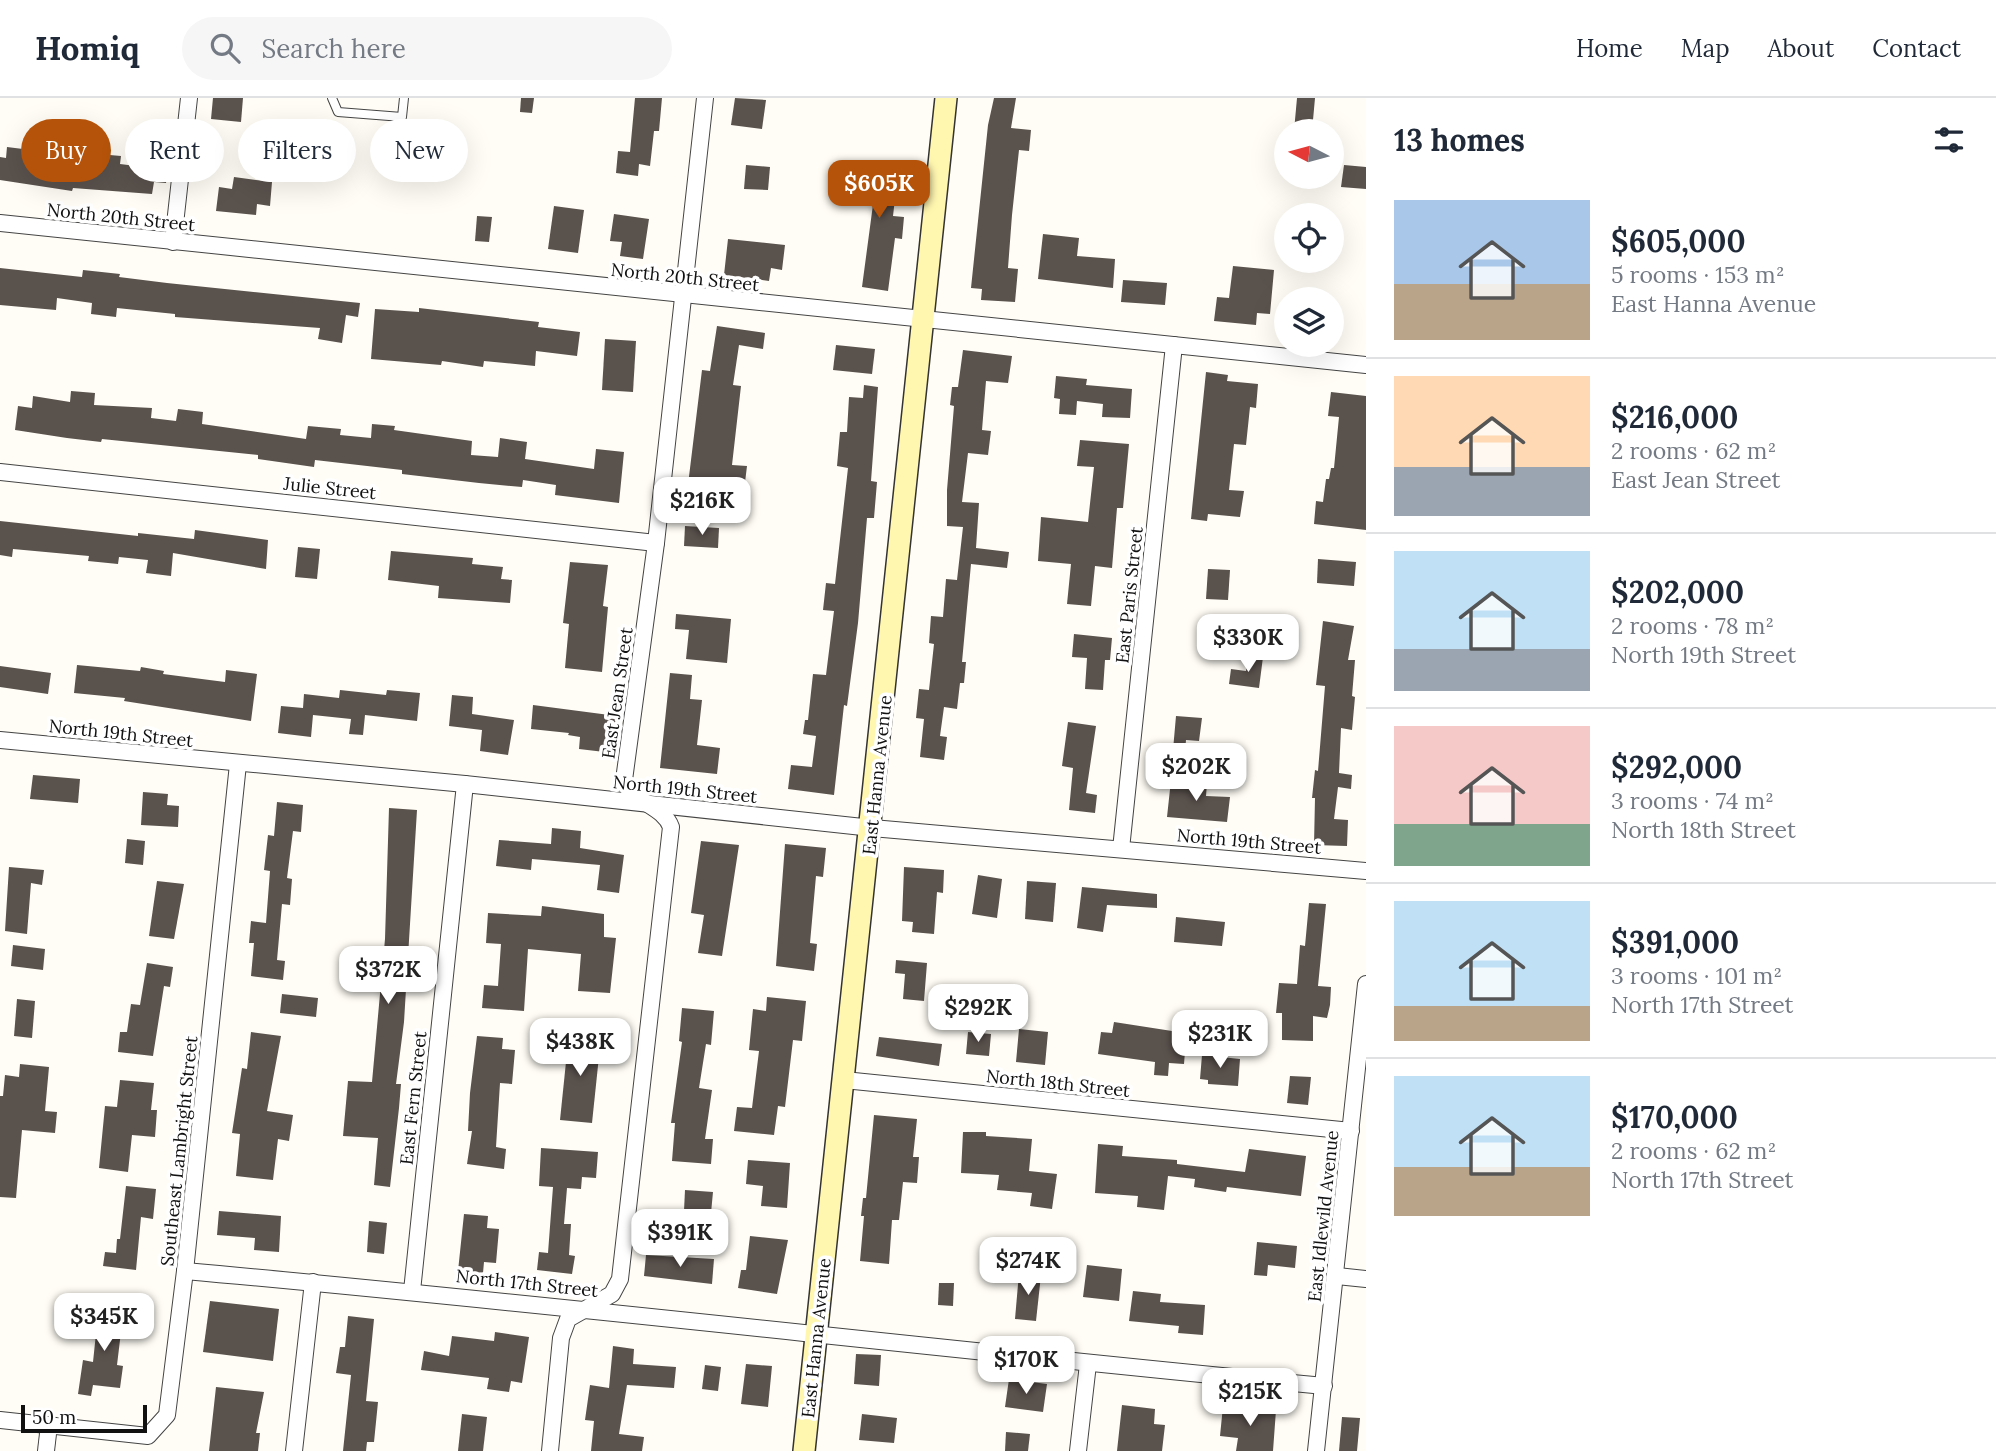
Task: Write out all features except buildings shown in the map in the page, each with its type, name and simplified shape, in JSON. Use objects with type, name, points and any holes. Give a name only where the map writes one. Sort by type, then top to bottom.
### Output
[{"type":"street","points":[[173,242],[189,98]]},
{"type":"street","name":"East Jean Street","points":[[550,1451],[561,1338],[568,1319],[612,1294],[620,1279],[671,827],[668,818],[628,790],[624,780],[656,543],[705,98]]},
{"type":"street","name":"East Hanna Avenue","points":[[804,1451],[872,828],[946,98]]},
{"type":"street","name":"North 20th Street","points":[[0,223],[683,297],[1366,365]]},
{"type":"street","name":"East Paris Street","points":[[1121,849],[1174,345]]},
{"type":"street","name":"Julie Street","points":[[0,471],[656,543]]},
{"type":"street","name":"North 19th Street","points":[[0,740],[465,784],[872,828],[1366,871]]},
{"type":"street","name":"Southeast Lambright Street","points":[[49,1425],[148,1436],[167,1415],[186,1271],[238,764]]},
{"type":"street","name":"East Fern Street","points":[[412,1291],[465,784]]},
{"type":"street","name":"East Idlewild Avenue","points":[[1316,1451],[1351,1131],[1362,1074],[1366,984]]},
{"type":"street","name":"North 18th Street","points":[[845,1080],[1351,1131]]},
{"type":"street","name":"North 17th Street","points":[[186,1271],[585,1308],[1088,1364],[1324,1386]]},
{"type":"street","points":[[1336,1276],[1366,1279]]},
{"type":"street","points":[[295,1451],[313,1282]]},
{"type":"street","points":[[1078,1451],[1088,1364]]},
{"type":"street","points":[[0,1420],[49,1425],[46,1451]]},
{"type":"lane","points":[[332,98],[338,111],[401,117],[404,98]]}]
